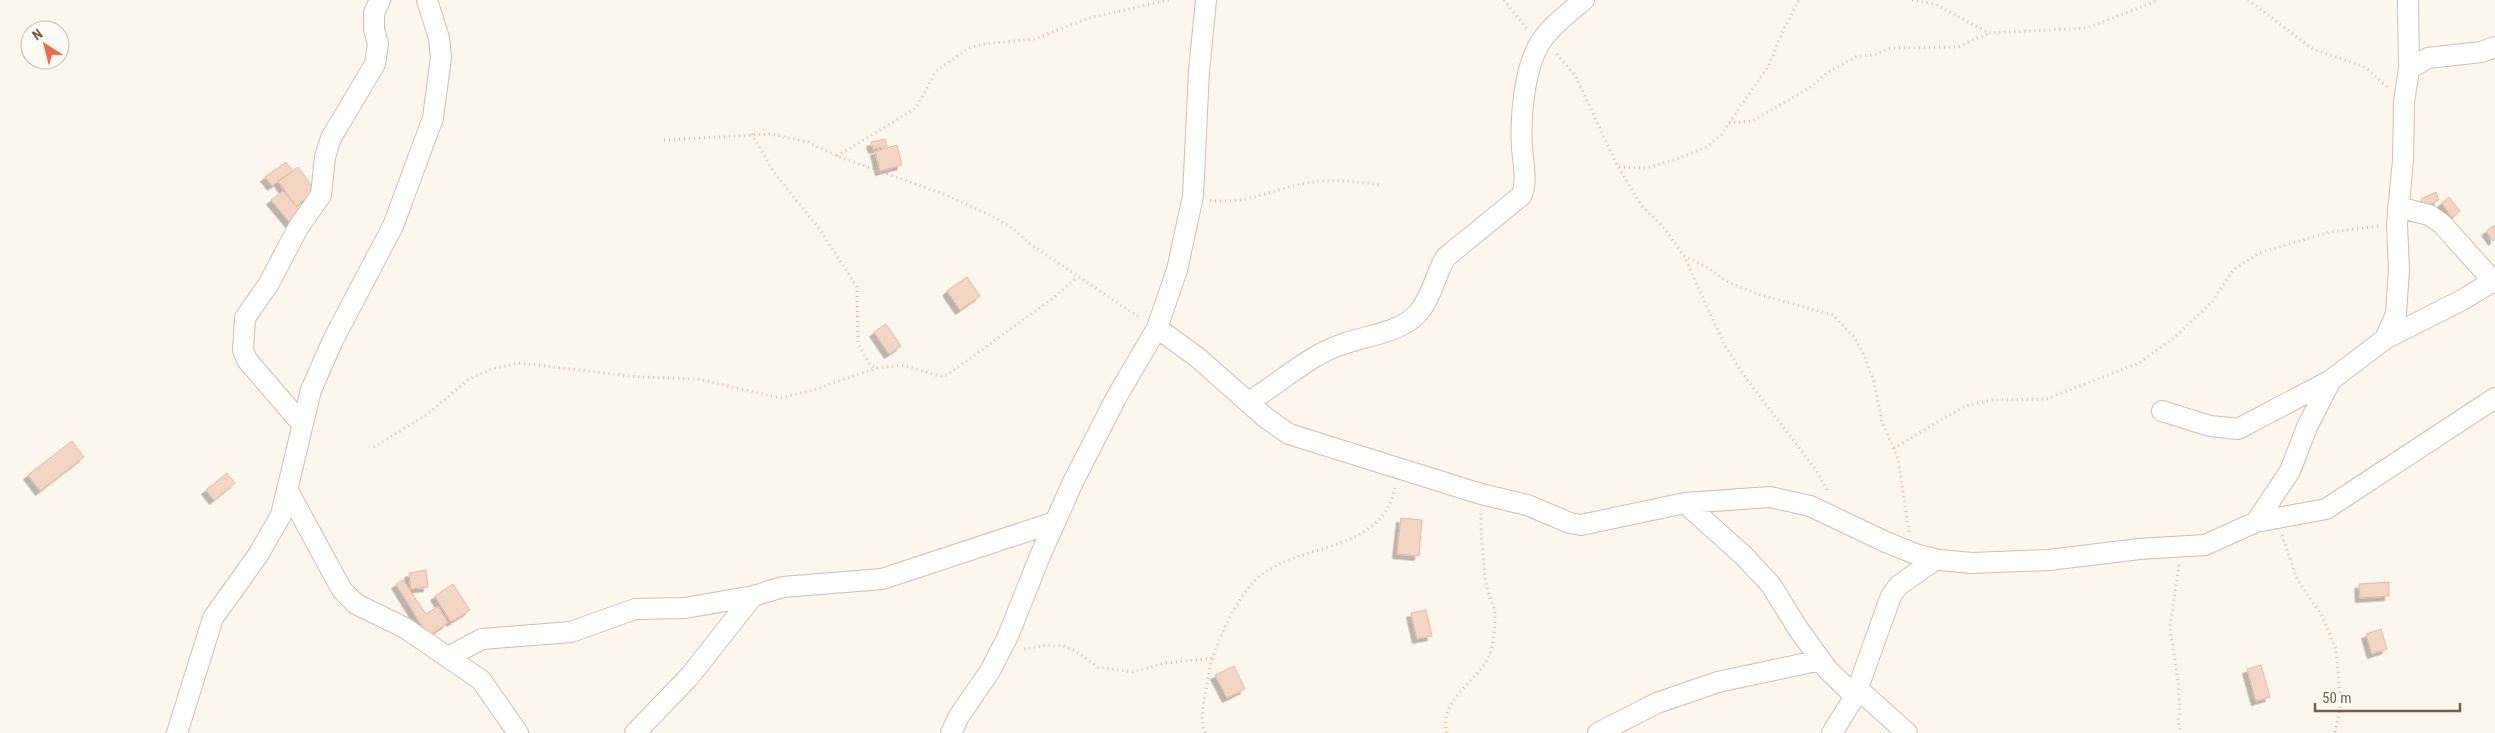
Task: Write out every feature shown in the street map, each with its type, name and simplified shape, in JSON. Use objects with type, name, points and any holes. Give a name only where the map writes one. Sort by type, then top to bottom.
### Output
[{"type":"street","points":[[302,424],[247,360],[243,350],[244,321],[268,285],[298,228],[321,195],[325,157],[331,138],[378,54],[374,13],[380,0]]},
{"type":"street","points":[[177,733],[213,618],[272,534],[281,515],[302,424],[320,368],[393,226],[433,118],[441,57],[439,38],[427,0]]},
{"type":"street","points":[[951,733],[959,716],[994,662],[1008,636],[1055,522],[1116,398],[1157,328],[1177,270],[1194,196],[1199,71],[1206,0]]},
{"type":"street","points":[[1248,402],[1270,390],[1312,358],[1334,347],[1396,328],[1418,313],[1428,299],[1440,266],[1446,257],[1520,196],[1525,184],[1520,119],[1530,69],[1540,42],[1584,0]]},
{"type":"street","points":[[2385,339],[2396,314],[2399,270],[2397,216],[2403,160],[2404,102],[2409,69],[2408,0]]},
{"type":"street","points":[[2409,69],[2428,58],[2480,52],[2495,47]]},
{"type":"street","points":[[2162,411],[2210,426],[2238,429],[2330,380],[2385,339],[2462,300],[2494,281],[2442,224],[2429,215],[2397,216]]},
{"type":"street","points":[[1157,328],[1197,357],[1248,402],[1289,434],[1481,494],[1527,505],[1570,523],[1581,524],[1685,503],[1770,497],[1810,506],[1915,554],[1936,559],[1972,563],[2049,560],[2205,545],[2256,522],[2275,516],[2326,509],[2495,398]]},
{"type":"street","points":[[2256,522],[2290,472],[2307,427],[2330,380]]},
{"type":"street","points":[[287,489],[342,590],[356,604],[405,628],[480,680],[518,733]]},
{"type":"street","points":[[1685,503],[1744,556],[1771,585],[1821,660],[1857,693],[1907,733]]},
{"type":"street","points":[[448,656],[482,639],[570,632],[634,609],[685,608],[753,596],[783,587],[882,579],[1055,522]]},
{"type":"street","points":[[1838,729],[1857,693],[1891,596],[1898,586],[1936,559]]},
{"type":"street","points":[[635,733],[689,677],[753,596]]},
{"type":"street","points":[[1598,733],[1657,703],[1718,682],[1821,660]]},
{"type":"path","points":[[837,156],[916,108],[936,72],[969,48],[982,44],[1034,39],[1089,18],[1169,0]]},
{"type":"path","points":[[1504,0],[1540,42],[1576,78],[1618,167],[1642,206],[1665,229],[1684,256],[1725,346],[1748,381],[1817,471],[1839,518]]},
{"type":"path","points":[[1618,167],[1647,168],[1677,160],[1707,147],[1722,135],[1769,65],[1782,33],[1799,0]]},
{"type":"path","points":[[1912,0],[1935,4],[1989,33]]},
{"type":"path","points":[[1729,123],[1752,121],[1808,89],[1828,72],[1856,57],[1874,55],[1891,48],[1958,47],[1989,33],[2087,28],[2159,0]]},
{"type":"path","points":[[2248,0],[2313,49],[2365,67],[2404,102]]},
{"type":"path","points":[[752,134],[773,171],[820,230],[857,287],[858,344],[870,365],[877,368]]},
{"type":"path","points":[[664,140],[770,134],[808,142],[837,156],[946,195],[992,216],[1077,277],[1157,328]]},
{"type":"path","points":[[1194,196],[1214,200],[1240,201],[1296,185],[1327,180],[1382,185]]},
{"type":"path","points":[[1894,448],[1965,406],[1992,400],[2046,399],[2139,363],[2175,337],[2213,301],[2233,270],[2259,253],[2330,232],[2397,216]]},
{"type":"path","points":[[1684,256],[1708,268],[1728,282],[1743,288],[1833,315],[1854,337],[1864,355],[1874,382],[1882,422],[1898,459],[1909,531],[1915,554]]},
{"type":"path","points":[[374,447],[429,413],[469,379],[491,369],[519,363],[639,378],[698,380],[780,398],[810,391],[877,368],[902,366],[940,376],[947,375],[1052,298],[1077,277]]},
{"type":"path","points":[[1205,733],[1202,710],[1212,658],[1217,640],[1230,617],[1261,575],[1288,560],[1357,536],[1373,525],[1385,510],[1394,492],[1399,468]]},
{"type":"path","points":[[1447,733],[1448,710],[1460,691],[1489,656],[1492,640],[1494,614],[1487,588],[1481,494]]},
{"type":"path","points":[[2275,516],[2297,579],[2321,614],[2336,649],[2341,703],[2335,733]]},
{"type":"path","points":[[2180,546],[2170,626],[2178,681],[2178,721],[2181,733]]},
{"type":"path","points":[[994,662],[1008,654],[1047,645],[1074,650],[1098,667],[1133,672],[1166,663],[1212,658]]},
{"type":"building","points":[[885,139],[887,146],[873,149],[871,142]]},
{"type":"building","points":[[897,145],[902,165],[880,171],[875,151]]},
{"type":"building","points":[[286,162],[293,171],[272,186],[265,177]]},
{"type":"building","points":[[298,167],[316,192],[296,206],[278,181]]},
{"type":"building","points":[[283,191],[302,213],[290,223],[271,200]]},
{"type":"building","points":[[2436,192],[2439,200],[2424,207],[2421,199]]},
{"type":"building","points":[[2449,197],[2460,211],[2452,218],[2442,203]]},
{"type":"building","points":[[2495,225],[2495,239],[2493,241],[2486,231]]},
{"type":"building","points":[[967,277],[980,296],[960,310],[947,291]]},
{"type":"building","points":[[886,324],[901,346],[889,354],[874,332]]},
{"type":"building","points":[[72,441],[84,457],[40,491],[28,475]]},
{"type":"building","points":[[227,473],[235,483],[214,500],[206,490]]},
{"type":"building","points":[[1401,518],[1422,520],[1419,556],[1397,554]]},
{"type":"building","points":[[426,570],[428,587],[411,589],[409,573]]},
{"type":"building","points":[[403,580],[426,614],[438,606],[448,623],[428,636],[396,584]]},
{"type":"building","points":[[2389,582],[2389,596],[2360,598],[2359,584]]},
{"type":"building","points":[[453,584],[470,610],[451,622],[435,596]]},
{"type":"building","points":[[1426,610],[1432,636],[1417,639],[1411,613]]},
{"type":"building","points":[[2381,629],[2387,649],[2372,654],[2366,634]]},
{"type":"building","points":[[2261,665],[2270,697],[2256,701],[2247,669]]},
{"type":"building","points":[[1234,666],[1245,689],[1227,698],[1215,675]]}]
